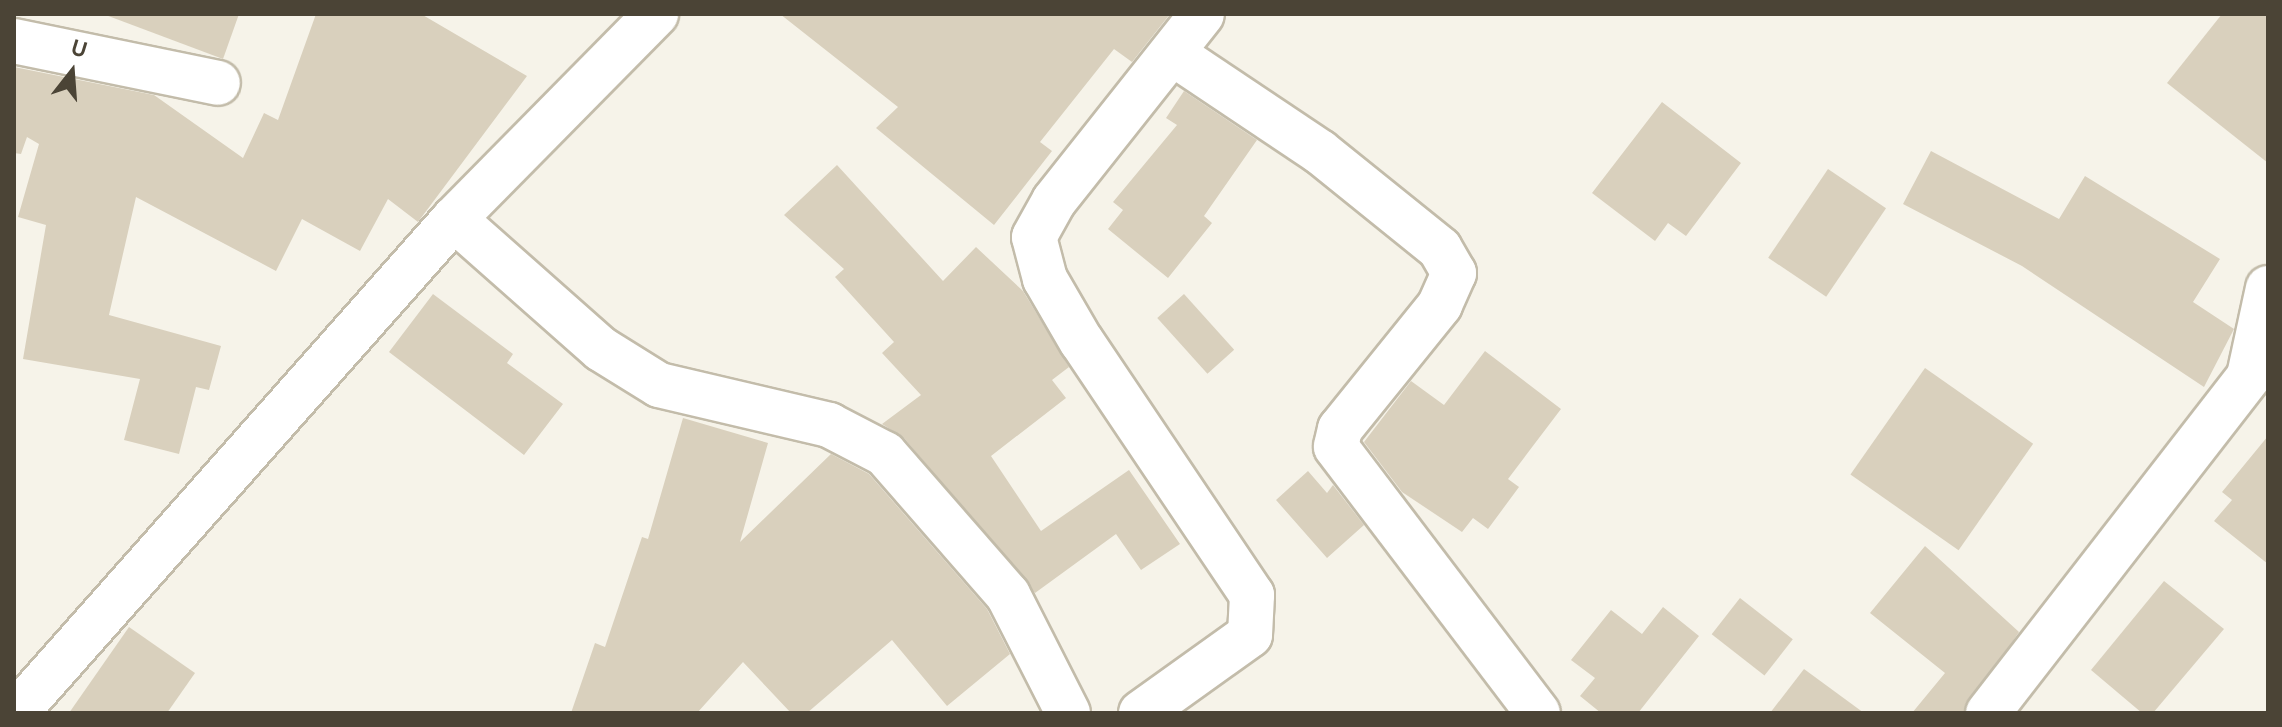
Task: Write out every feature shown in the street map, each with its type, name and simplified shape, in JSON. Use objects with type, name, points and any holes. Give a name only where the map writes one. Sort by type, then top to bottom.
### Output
[{"type":"street","points":[[16,713],[454,219],[656,14]]},
{"type":"street","points":[[1141,713],[1250,635],[1252,595],[1081,341],[1045,279],[1034,237],[1054,201],[1175,55],[1202,14]]},
{"type":"street","points":[[14,41],[218,83]]},
{"type":"street","points":[[1175,55],[1320,152],[1440,249],[1454,273],[1440,305],[1340,429],[1336,447],[1538,713]]},
{"type":"street","points":[[454,219],[601,349],[659,385],[829,425],[885,454],[1008,595],[1068,713]]},
{"type":"street","points":[[1988,713],[2249,376],[2268,288]]},
{"type":"building","points":[[103,14],[239,14],[223,59]]},
{"type":"building","points":[[316,14],[421,14],[527,76],[418,222],[388,199],[360,251],[302,219],[276,271],[136,197],[109,315],[221,346],[209,390],[196,387],[179,454],[124,440],[140,379],[23,359],[46,225],[18,217],[39,144],[27,137],[21,154],[14,153],[14,67],[154,95],[243,158],[264,113],[278,120]]},
{"type":"building","points":[[780,14],[1170,14],[1132,62],[1114,49],[1040,142],[1052,151],[994,225],[876,128],[898,107]]},
{"type":"building","points":[[2222,14],[2268,14],[2268,163],[2167,83]]},
{"type":"building","points":[[1184,91],[1257,140],[1204,216],[1212,223],[1168,278],[1108,229],[1123,210],[1113,202],[1177,125],[1166,118]]},
{"type":"building","points":[[1662,102],[1741,163],[1686,236],[1668,223],[1655,241],[1592,193]]},
{"type":"building","points":[[1931,151],[2059,219],[2085,176],[2220,259],[2193,302],[2234,329],[2204,387],[2022,266],[1903,204]]},
{"type":"building","points":[[837,165],[943,281],[976,247],[1023,291],[1069,367],[1052,380],[1066,398],[991,456],[1041,531],[1129,470],[1180,544],[1141,570],[1116,534],[1035,593],[904,438],[882,424],[921,395],[882,353],[894,342],[835,277],[844,269],[784,215]]},
{"type":"building","points":[[1828,169],[1886,208],[1826,297],[1768,258]]},
{"type":"building","points":[[433,294],[513,354],[507,363],[563,404],[524,455],[389,352]]},
{"type":"building","points":[[1184,294],[1234,350],[1207,374],[1157,318]]},
{"type":"building","points":[[1485,351],[1561,409],[1508,479],[1519,487],[1488,529],[1473,518],[1462,532],[1402,492],[1364,442],[1411,381],[1444,405]]},
{"type":"building","points":[[1925,368],[2033,444],[1959,550],[1850,474]]},
{"type":"building","points":[[683,418],[768,443],[740,542],[831,454],[869,474],[987,609],[1010,654],[947,706],[892,640],[807,713],[791,713],[743,662],[697,713],[571,713],[595,643],[605,647],[642,537],[648,539]]},
{"type":"building","points":[[2268,436],[2268,564],[2214,521],[2232,500],[2222,492]]},
{"type":"building","points":[[1308,471],[1327,493],[1333,485],[1364,525],[1327,558],[1276,500]]},
{"type":"building","points":[[1925,546],[2019,632],[1964,713],[1912,713],[1945,673],[1870,613]]},
{"type":"building","points":[[2164,581],[2224,629],[2153,713],[2142,713],[2091,670]]},
{"type":"building","points":[[1740,598],[1793,639],[1764,675],[1712,634]]},
{"type":"building","points":[[1663,607],[1699,636],[1638,713],[1601,713],[1580,696],[1595,678],[1571,660],[1611,610],[1642,634]]},
{"type":"building","points":[[129,627],[195,673],[167,713],[69,713]]},
{"type":"building","points":[[1804,669],[1864,713],[1770,713]]}]
